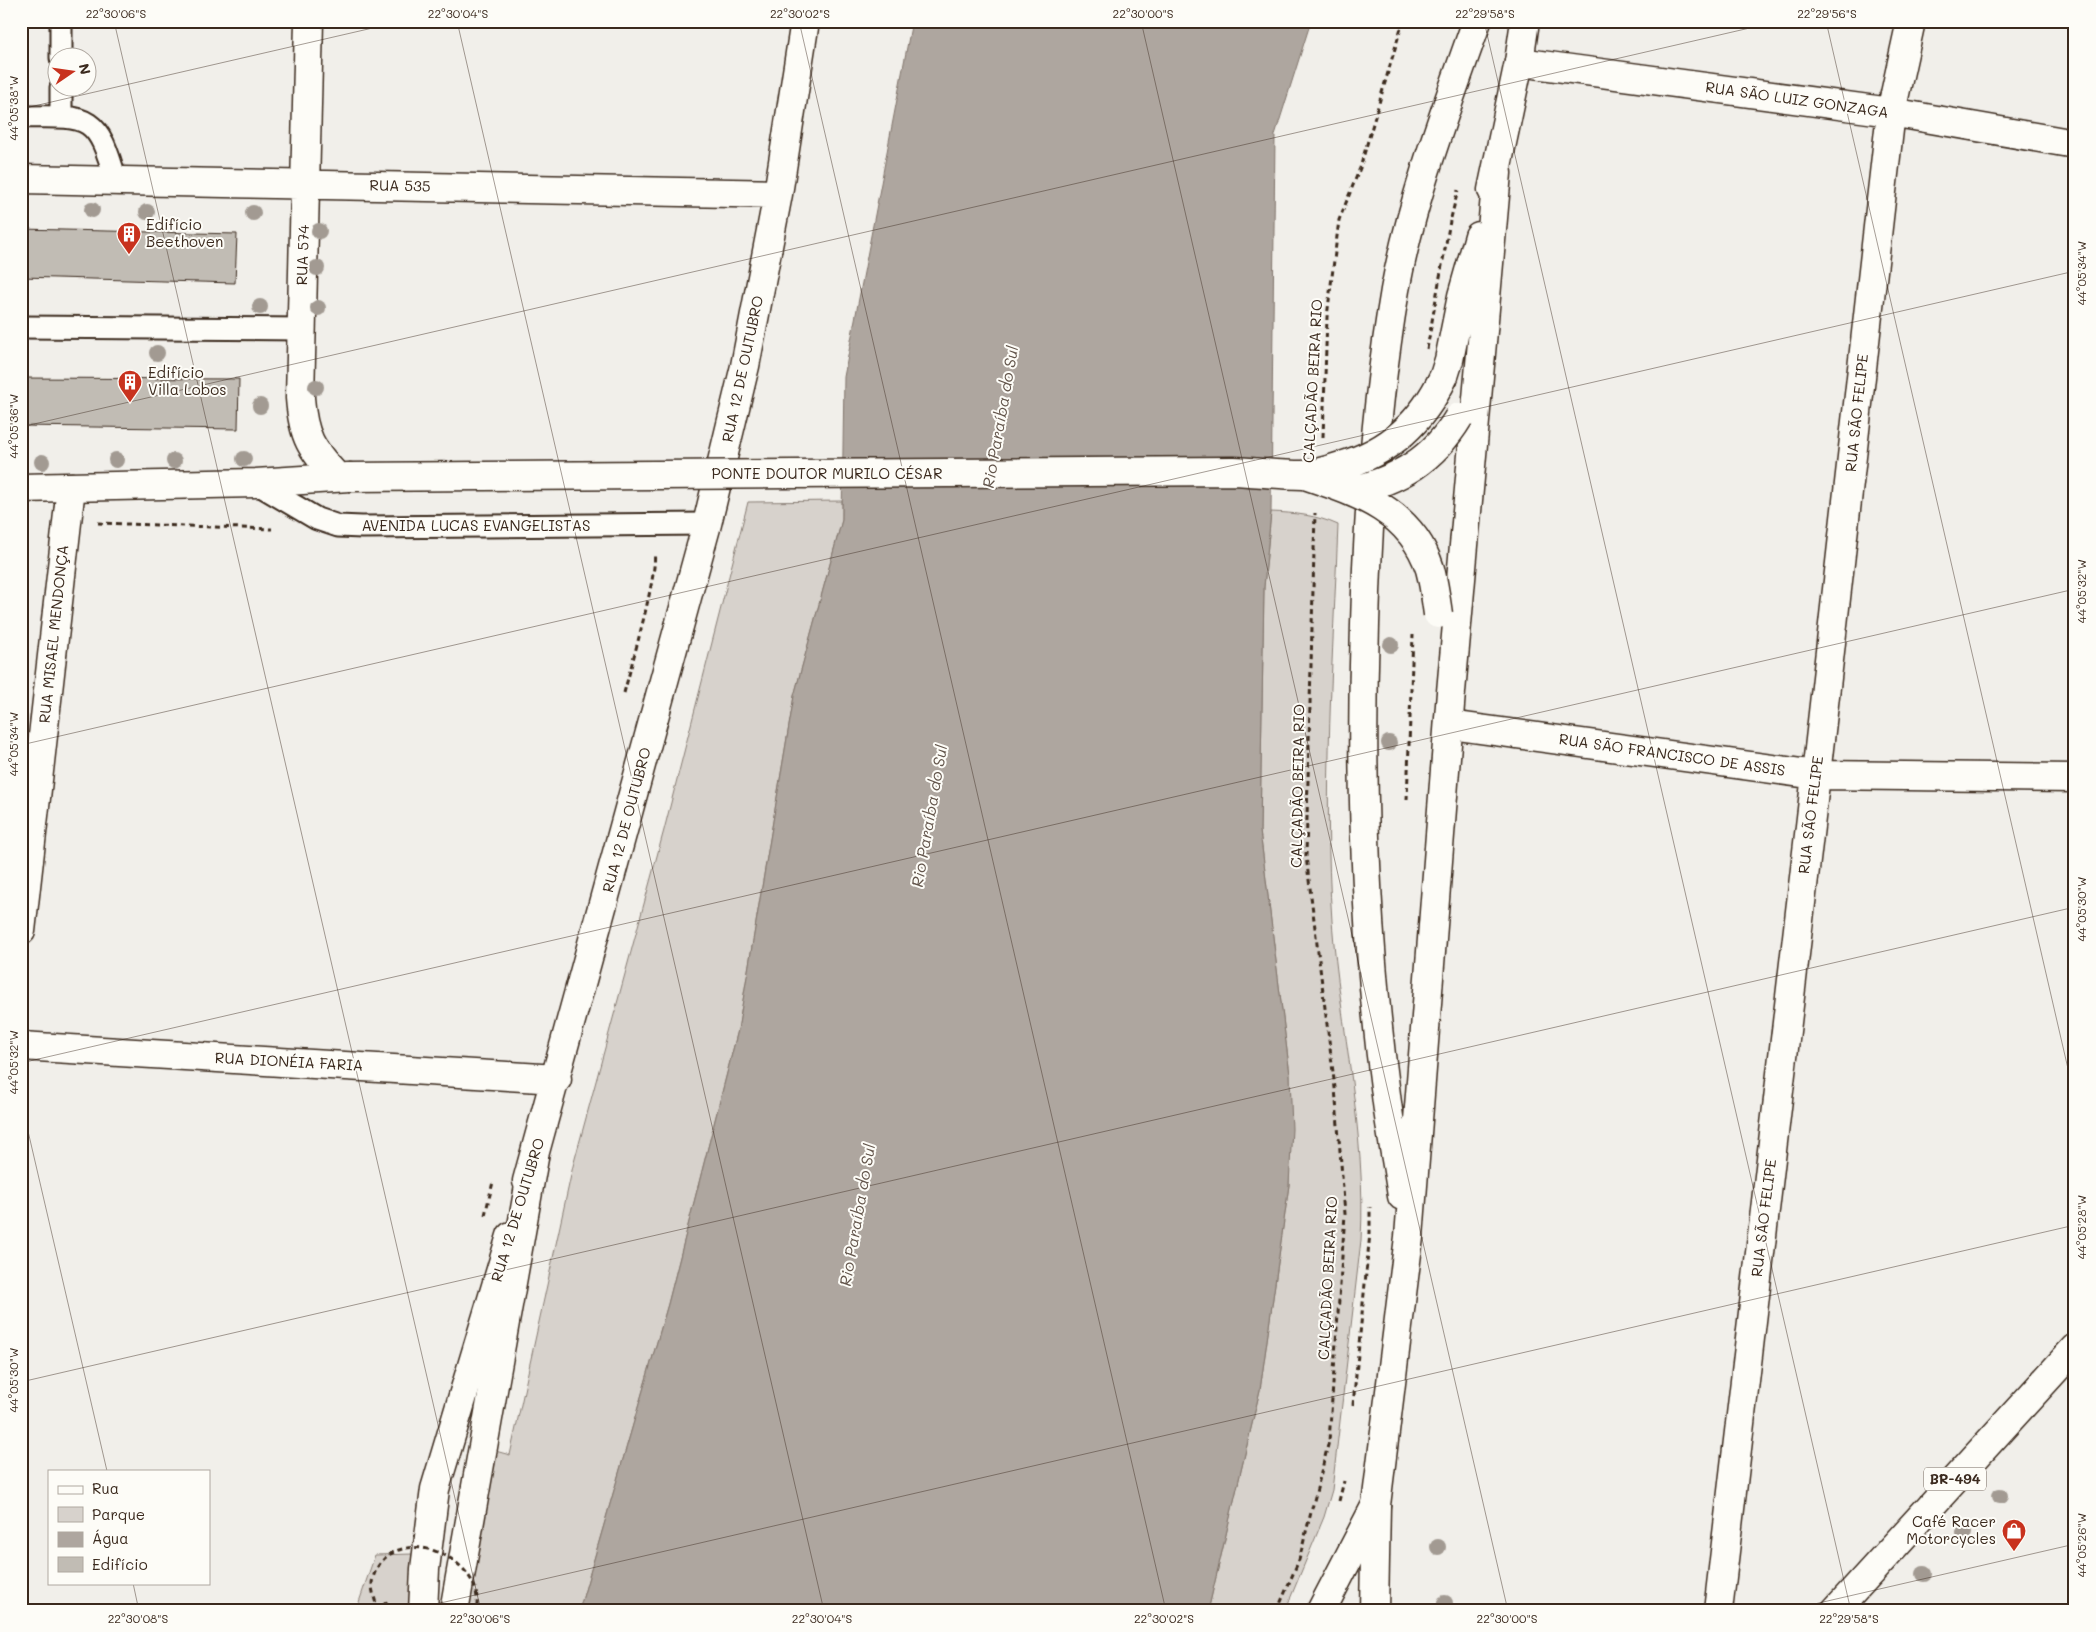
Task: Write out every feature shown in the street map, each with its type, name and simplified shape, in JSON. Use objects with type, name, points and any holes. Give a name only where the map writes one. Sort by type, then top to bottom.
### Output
[{"type":"street","name":"RUA 574","points":[[309,21],[300,329],[300,398],[305,430],[310,444],[318,456],[343,477]]},
{"type":"street","name":"RUA 12 DE OUTUBRO","points":[[423,1611],[425,1569],[435,1489],[557,1079],[707,524],[745,366],[778,194],[806,21]]},
{"type":"street","points":[[1409,1237],[1386,1096],[1376,1002],[1367,876],[1362,699],[1368,523],[1380,394],[1396,288],[1411,222],[1431,152],[1477,21]]},
{"type":"street","points":[[1305,475],[1359,460],[1389,444],[1419,418],[1444,376],[1462,296],[1497,173],[1519,62],[1525,21]]},
{"type":"street","name":"RUA SÃO FELIPE","points":[[1718,1611],[1816,775],[1890,112],[1911,21]]},
{"type":"street","name":"RUA SÃO LUIZ GONZAGA","points":[[1519,62],[1890,112],[2075,144]]},
{"type":"street","points":[[1374,1611],[1376,1505],[1409,1237],[1450,725],[1451,692],[1497,173]]},
{"type":"street","name":"RUA 535","points":[[21,179],[778,194]]},
{"type":"street","points":[[1351,491],[1380,483],[1414,466],[1439,445],[1459,417],[1481,365]]},
{"type":"street","name":"PONTE DOUTOR MURILO CÉSAR","points":[[21,488],[256,483],[343,477],[1234,471],[1305,475]]},
{"type":"street","points":[[1305,475],[1351,491],[1390,513],[1413,534],[1430,570],[1451,692]]},
{"type":"street","name":"RUA MISAEL MENDONÇA","points":[[21,931],[71,487]]},
{"type":"street","name":"RUA SÃO FRANCISCO DE ASSIS","points":[[1450,725],[1816,775],[2075,778]]},
{"type":"street","name":"RUA DIONÉIA FARIA","points":[[21,1046],[557,1079]]},
{"type":"street","points":[[454,1611],[534,1158]]},
{"type":"street","name":"BR-494","points":[[1835,1611],[2075,1348]]},
{"type":"street","points":[[1321,1611],[1376,1505]]},
{"type":"lane","points":[[61,21],[61,48]]},
{"type":"lane","points":[[61,98],[62,116]]},
{"type":"lane","points":[[21,117],[62,116],[81,119],[91,125],[100,135],[107,148],[116,181]]},
{"type":"lane","points":[[21,327],[300,329]]},
{"type":"lane","name":"AVENIDA LUCAS EVANGELISTAS","points":[[256,483],[317,519],[338,526],[707,524]]},
{"type":"path","name":"CALÇADÃO BEIRA RIO","points":[[1323,439],[1326,317],[1339,220],[1360,168],[1403,21]]},
{"type":"path","points":[[1425,355],[1450,221]]},
{"type":"path","name":"CALÇADÃO BEIRA RIO","points":[[1277,1611],[1299,1560],[1329,1441],[1345,1214],[1335,1088],[1306,856],[1316,504]]},
{"type":"path","points":[[66,522],[274,529]]},
{"type":"path","points":[[622,702],[652,580],[655,558],[653,550]]},
{"type":"path","points":[[1407,800],[1413,633]]},
{"type":"path","points":[[378,1611],[372,1584],[379,1565],[392,1552],[415,1548],[426,1549],[447,1556],[464,1569],[474,1585],[477,1597],[476,1611]]},
{"type":"green space","points":[[842,501],[842,520],[794,696],[738,1030],[668,1304],[579,1611],[442,1611],[453,1535],[470,1444],[510,1455],[573,1166],[664,830],[748,502]]},
{"type":"green space","points":[[1271,512],[1305,515],[1338,525],[1330,723],[1329,872],[1336,961],[1357,1120],[1362,1200],[1361,1240],[1332,1490],[1324,1517],[1285,1611],[1208,1611],[1260,1390],[1289,1185],[1290,1075],[1260,831],[1264,587]]},
{"type":"green space","points":[[413,1554],[410,1611],[356,1611],[375,1555]]},
{"type":"water","name":"Rio Paraíba do Sul","points":[[912,21],[1311,21],[1275,135],[1271,512],[1264,587],[1260,831],[1290,1075],[1292,1129],[1289,1185],[1260,1390],[1208,1611],[579,1611],[668,1304],[738,1030],[794,696],[842,520],[844,377]]},
{"type":"building","name":"Edifício Beethoven","points":[[21,229],[237,234],[235,283],[21,277]]},
{"type":"building","name":"Edifício Villa Lobos","points":[[21,378],[239,379],[238,429],[21,426]]},
{"type":"place","name":"Edifício Beethoven","points":[[129,255]]},
{"type":"place","name":"Edifício Villa Lobos","points":[[130,403]]},
{"type":"place","name":"Café Racer Motorcycles","points":[[2014,1552]]}]
